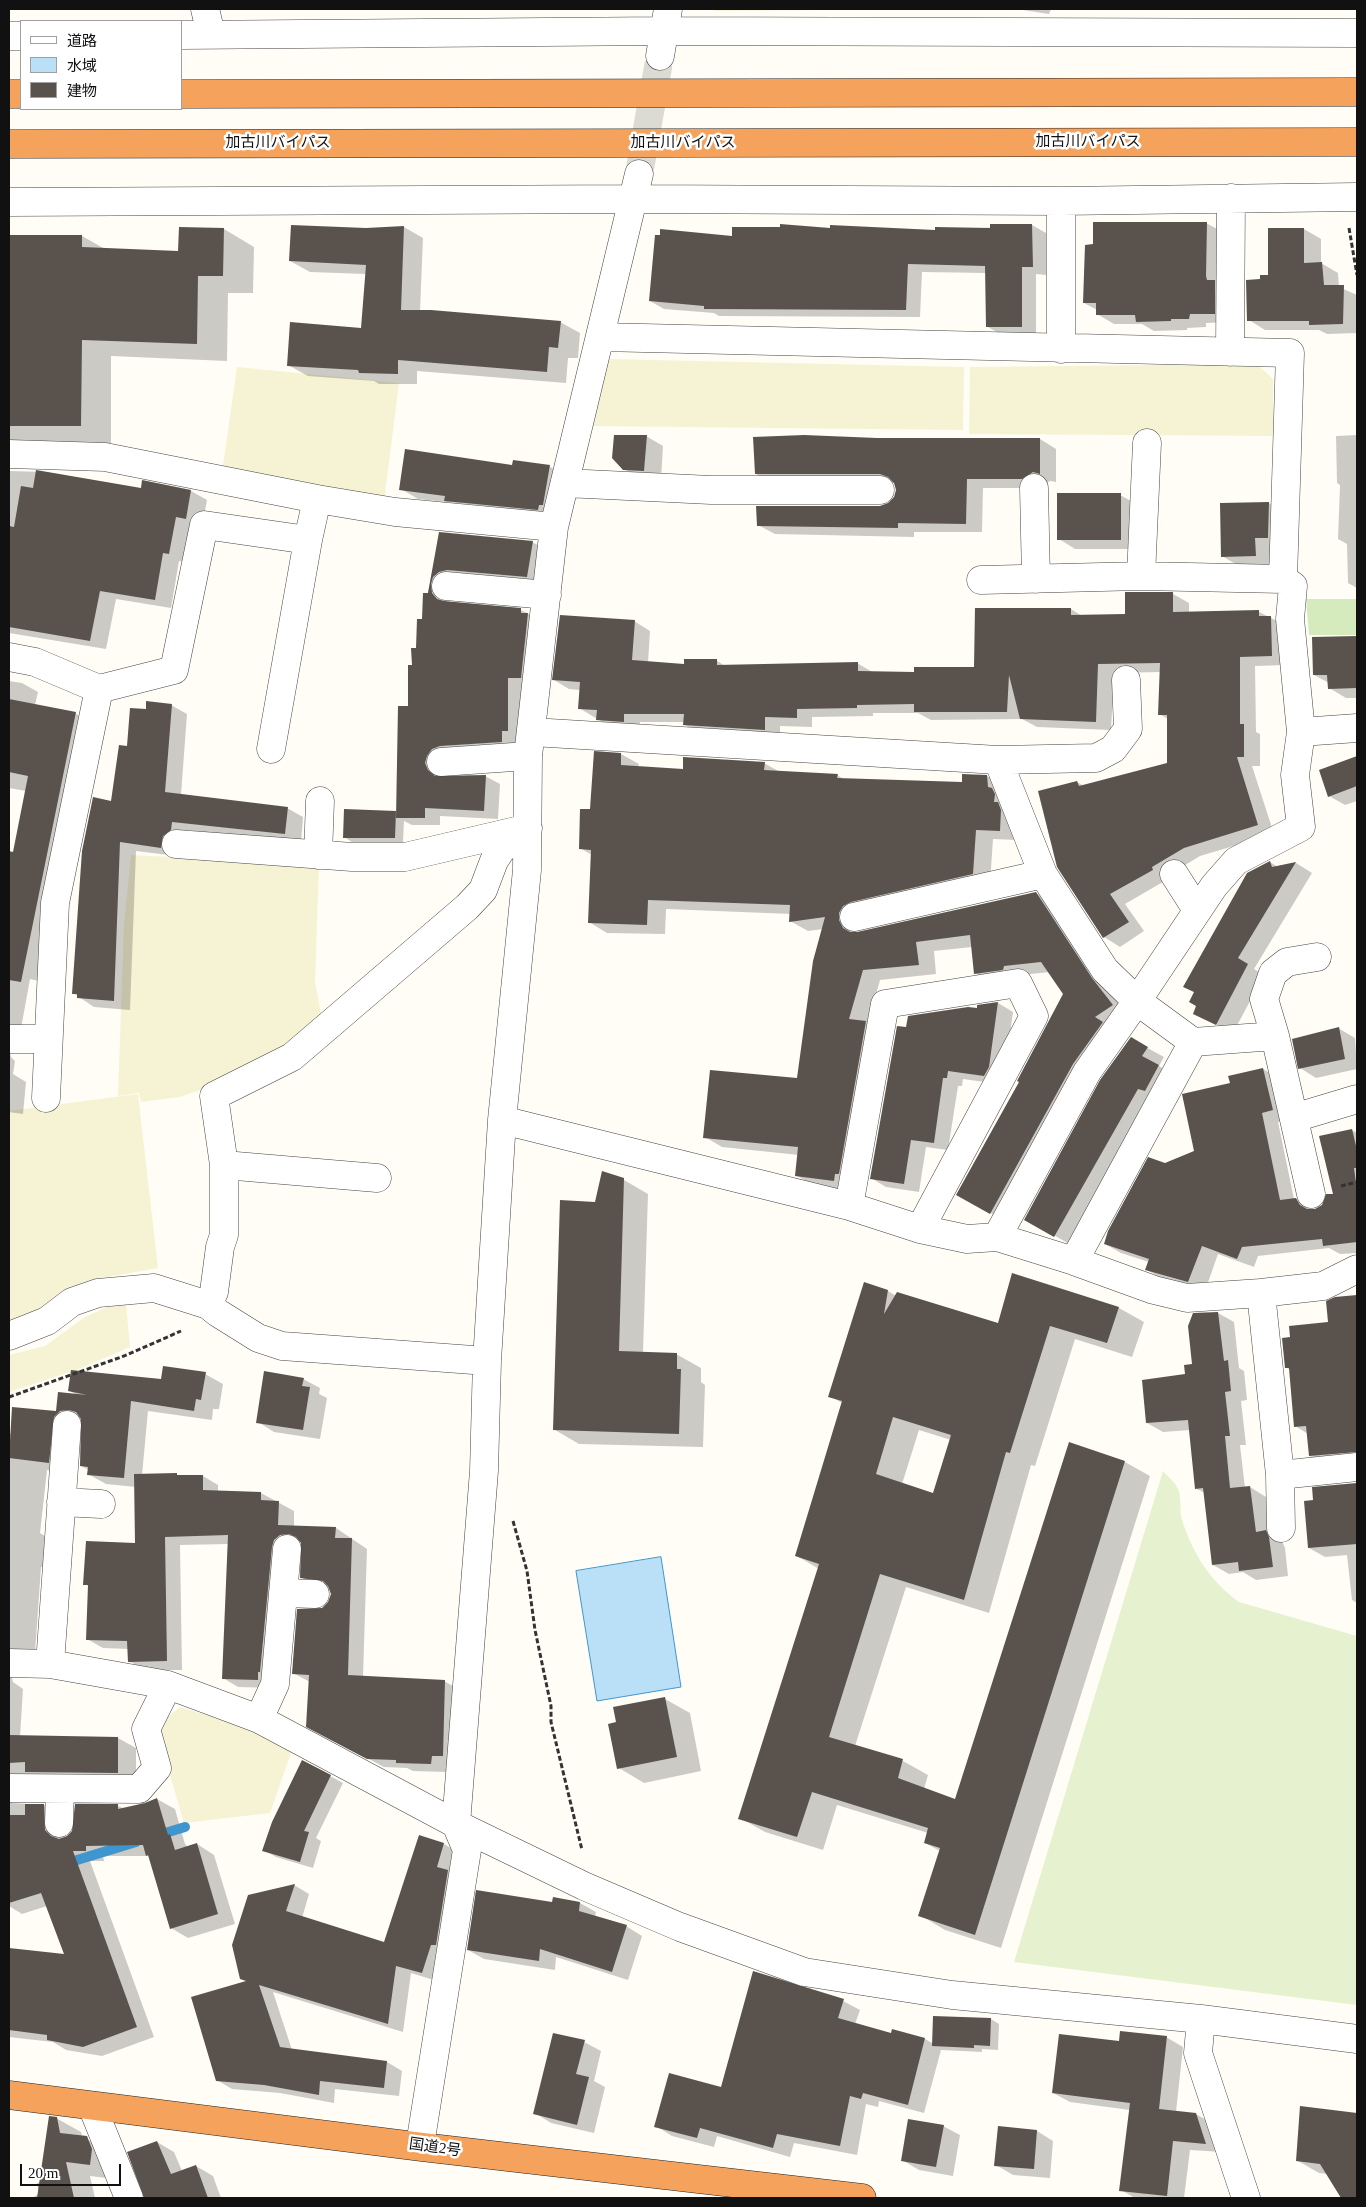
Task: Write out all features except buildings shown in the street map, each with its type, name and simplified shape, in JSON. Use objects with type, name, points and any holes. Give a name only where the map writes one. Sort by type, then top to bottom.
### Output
[{"type":"highway","points":[[182,94],[1357,92]]},
{"type":"highway","name":"加古川バイパス","points":[[9,144],[1357,142]]},
{"type":"highway","name":"国道2号","points":[[9,2095],[862,2198]]},
{"type":"street","points":[[182,35],[208,22],[664,32],[1357,33]]},
{"type":"street","points":[[420,2145],[467,1850],[456,1824],[484,1471],[487,1361],[502,1120],[527,870],[530,744],[554,527],[637,186]]},
{"type":"street","points":[[9,202],[637,186],[1061,201],[1350,197]]},
{"type":"street","points":[[1230,352],[1231,198]]},
{"type":"street","points":[[1061,201],[1061,349]]},
{"type":"street","points":[[600,337],[1290,353],[1283,579]]},
{"type":"street","points":[[1141,576],[1147,443]]},
{"type":"street","points":[[9,454],[105,457],[317,499],[395,512],[554,527]]},
{"type":"street","points":[[565,483],[711,490],[880,490]]},
{"type":"street","points":[[1034,488],[1036,579]]},
{"type":"street","points":[[271,749],[317,499]]},
{"type":"street","points":[[9,657],[35,662],[99,689],[174,670],[204,525],[308,540]]},
{"type":"street","points":[[981,580],[1141,576],[1283,579],[1293,586],[1290,619],[1301,732],[1295,775],[1301,827],[1236,860],[1214,886],[1087,1072],[997,1237]]},
{"type":"street","points":[[446,586],[547,595]]},
{"type":"street","points":[[441,762],[530,744],[998,760],[1096,758],[1113,749],[1128,729],[1126,680]]},
{"type":"street","points":[[46,1098],[55,903],[99,689]]},
{"type":"street","points":[[1301,732],[1357,728]]},
{"type":"street","points":[[998,760],[1043,874],[1105,970],[1137,1001],[1193,1042],[1275,1036]]},
{"type":"street","points":[[318,855],[320,801]]},
{"type":"street","points":[[176,844],[318,855],[405,857],[528,828]]},
{"type":"street","points":[[213,1309],[220,1247],[224,1235],[224,1165],[214,1096],[292,1057],[467,908],[483,890],[494,861],[501,850],[528,828]]},
{"type":"street","points":[[854,917],[1043,874]]},
{"type":"street","points":[[1174,874],[1197,910]]},
{"type":"street","points":[[1311,1194],[1275,1036],[1264,1000],[1273,973],[1287,962],[1317,957]]},
{"type":"street","points":[[849,1206],[885,1004],[1018,983],[1034,1016],[920,1229]]},
{"type":"street","points":[[9,1039],[48,1038]]},
{"type":"street","points":[[1074,1261],[1193,1042]]},
{"type":"street","points":[[1294,1118],[1357,1099]]},
{"type":"street","points":[[502,1120],[849,1206],[920,1229],[967,1239],[997,1237],[1074,1261],[1154,1290],[1187,1298],[1261,1293],[1323,1286],[1357,1269]]},
{"type":"street","points":[[224,1165],[377,1178]]},
{"type":"street","points":[[9,1336],[47,1321],[72,1302],[98,1293],[154,1288],[213,1309],[258,1338],[282,1346],[487,1361]]},
{"type":"street","points":[[1261,1293],[1280,1475],[1281,1528]]},
{"type":"street","points":[[50,1664],[67,1425]]},
{"type":"street","points":[[1280,1475],[1357,1467]]},
{"type":"street","points":[[61,1502],[101,1504]]},
{"type":"street","points":[[259,1719],[275,1684],[286,1550]]},
{"type":"street","points":[[283,1594],[315,1594]]},
{"type":"street","points":[[9,1664],[50,1664],[168,1685],[259,1719],[456,1824],[584,1886],[680,1927],[804,1972],[952,1994],[1201,2020],[1357,2039]]},
{"type":"street","points":[[9,1788],[139,1789],[157,1768],[146,1729],[168,1685]]},
{"type":"street","points":[[59,1822],[60,1788]]},
{"type":"street","points":[[1201,2020],[1198,2053],[1246,2198]]},
{"type":"street","points":[[92,2106],[129,2198]]},
{"type":"path","points":[[1350,197],[1357,275]]},
{"type":"path","points":[[9,1397],[124,1356],[213,1309]]},
{"type":"path","points":[[511,1515],[527,1571],[551,1706],[550,1722],[588,1872],[584,1886]]},
{"type":"shaded area","points":[[712,9],[957,9],[714,11]]},
{"type":"shaded area","points":[[609,359],[964,367],[963,430],[591,426]]},
{"type":"shaded area","points":[[1257,364],[1273,379],[1273,436],[969,434],[970,367]]},
{"type":"shaded area","points":[[237,367],[399,383],[384,502],[223,466]]},
{"type":"shaded area","points":[[131,855],[319,864],[315,982],[322,1019],[292,1044],[209,1087],[180,1097],[141,1102],[139,1093],[118,1096],[124,924]]},
{"type":"shaded area","points":[[138,1094],[158,1268],[102,1278],[86,1284],[53,1304],[9,1326],[9,1111]]},
{"type":"shaded area","points":[[126,1303],[130,1347],[79,1369],[9,1392],[9,1355],[45,1346],[85,1317],[107,1307]]},
{"type":"shaded area","points":[[180,1707],[233,1723],[292,1750],[270,1813],[184,1823],[156,1727]]},
{"type":"green space","points":[[1306,599],[1357,599],[1357,635],[1309,635]]},
{"type":"green space","points":[[1163,1471],[1178,1489],[1182,1520],[1191,1544],[1211,1576],[1229,1594],[1239,1602],[1357,1636],[1357,2005],[1014,1962]]},
{"type":"water","points":[[661,1557],[681,1687],[597,1701],[576,1571]]},
{"type":"waterway","points":[[155,1836],[185,1827]]},
{"type":"waterway","points":[[64,1864],[136,1842]]},
{"type":"tunnel","points":[[639,174],[660,56]]}]
